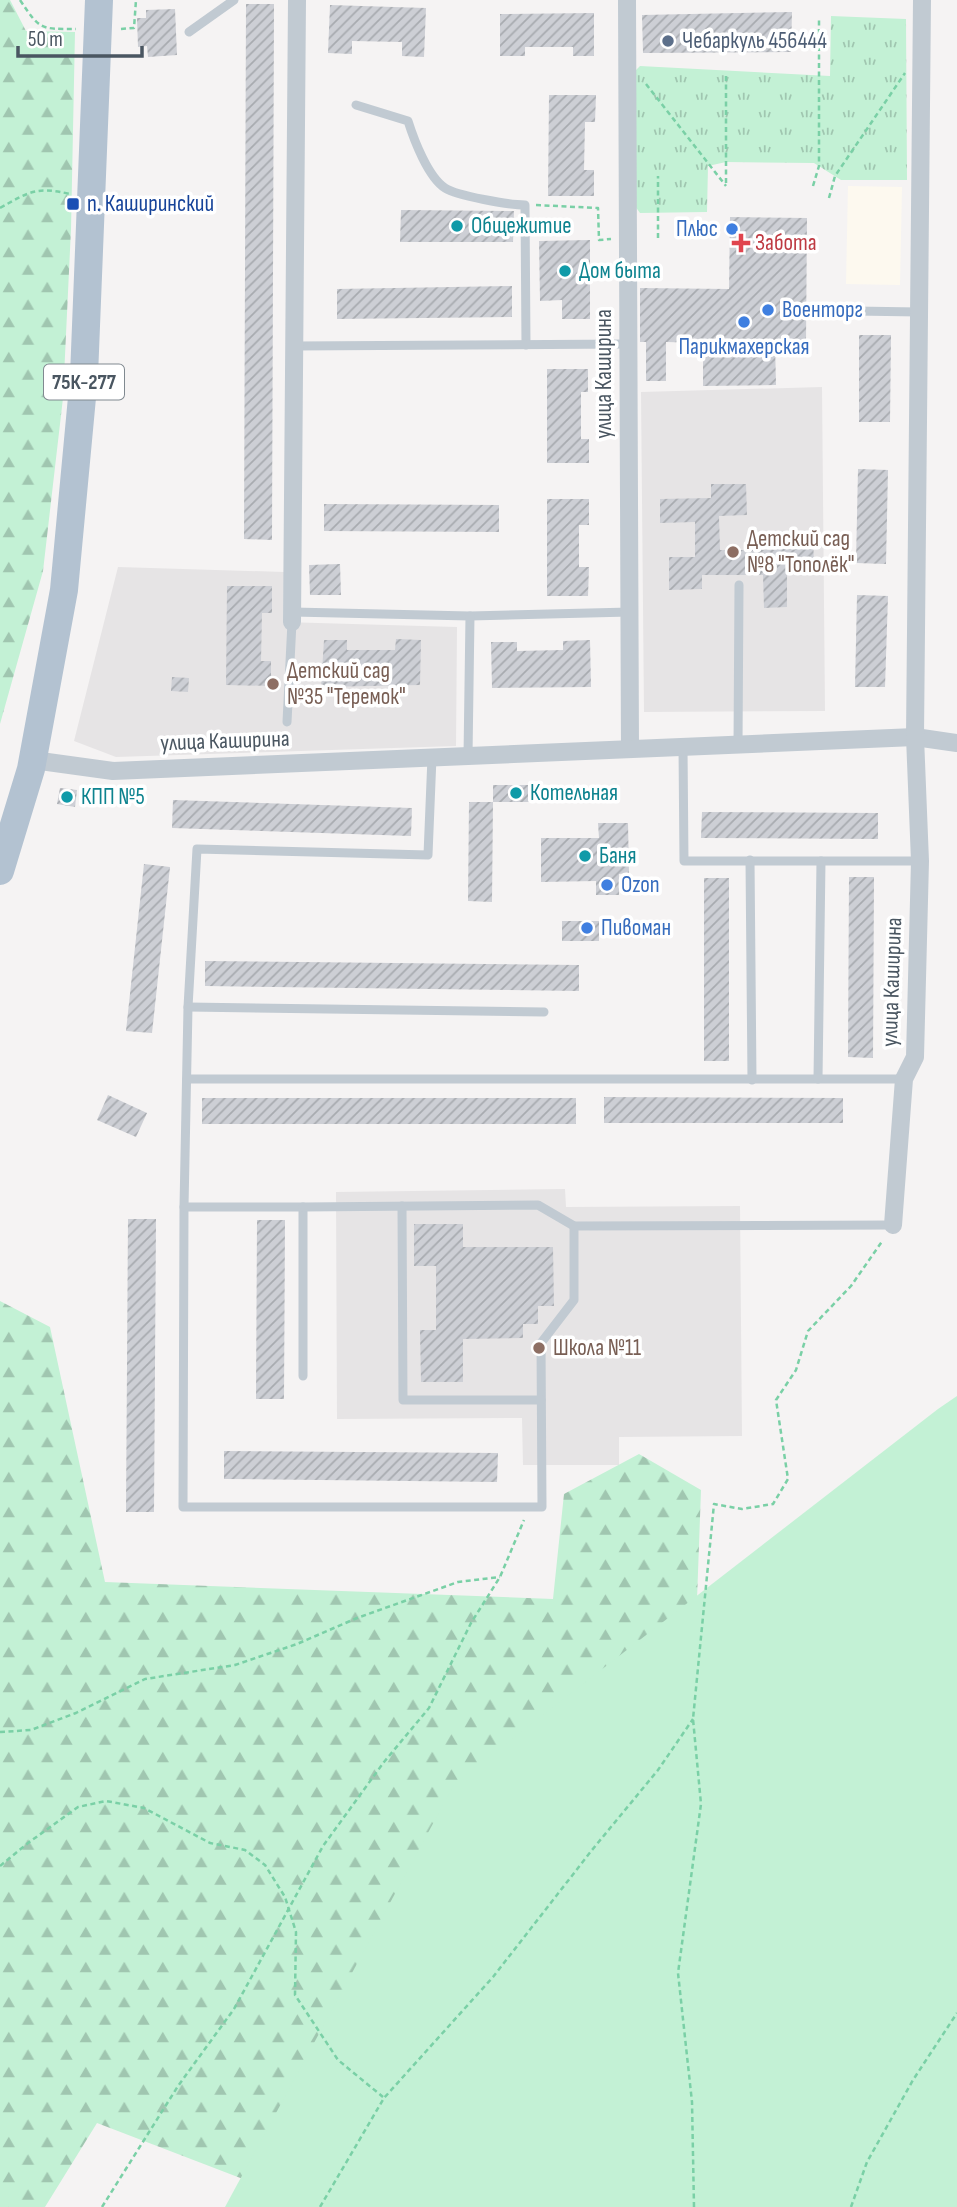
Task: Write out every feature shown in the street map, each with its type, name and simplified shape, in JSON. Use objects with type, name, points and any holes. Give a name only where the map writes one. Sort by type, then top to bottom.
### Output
[{"type":"main road","name":"75К-277","points":[[0,871],[33,760],[64,590],[84,376],[96,10]]},
{"type":"street","name":"улица Каширина","points":[[293,617],[297,0]]},
{"type":"street","name":"улица Каширина","points":[[627,0],[630,748]]},
{"type":"street","name":"улица Каширина","points":[[893,1225],[904,1079],[915,1057],[919,861],[915,737],[922,0]]},
{"type":"street","name":"улица Каширина","points":[[33,760],[113,771],[915,737],[957,743]]},
{"type":"lane","points":[[189,32],[234,0]]},
{"type":"lane","points":[[356,105],[408,121],[426,165],[445,188],[474,197],[525,205],[526,345]]},
{"type":"lane","points":[[854,311],[919,312]]},
{"type":"lane","points":[[295,346],[628,344]]},
{"type":"lane","points":[[738,745],[739,585]]},
{"type":"lane","points":[[293,617],[630,612]]},
{"type":"lane","points":[[468,757],[470,616]]},
{"type":"lane","name":"улица Каширина","points":[[287,722],[293,617]]},
{"type":"lane","points":[[683,747],[684,861],[919,861]]},
{"type":"lane","points":[[432,757],[428,855],[197,849],[188,1007],[183,1507],[542,1507],[541,1343],[574,1300],[574,1226]]},
{"type":"lane","points":[[750,860],[752,1080]]},
{"type":"lane","points":[[818,1079],[821,861]]},
{"type":"lane","points":[[188,1007],[544,1012]]},
{"type":"lane","points":[[187,1079],[904,1079]]},
{"type":"lane","points":[[402,1206],[402,1401],[541,1400]]},
{"type":"lane","points":[[184,1207],[538,1206],[574,1226],[893,1225]]},
{"type":"lane","points":[[303,1207],[303,1376]]},
{"type":"path","points":[[20,0],[40,27],[49,29],[96,10],[134,29],[136,0]]},
{"type":"path","points":[[813,186],[819,166],[819,17]]},
{"type":"path","points":[[830,198],[835,176],[910,64],[921,55]]},
{"type":"path","points":[[643,80],[726,186],[726,75]]},
{"type":"path","points":[[658,238],[659,176]]},
{"type":"path","points":[[0,208],[32,191],[52,190],[73,194]]},
{"type":"path","points":[[525,205],[598,208],[599,240],[628,239]]},
{"type":"path","points":[[694,2207],[692,2102],[678,1973],[701,1804],[693,1719],[714,1504],[742,1509],[773,1504],[788,1479],[776,1400],[796,1370],[808,1331],[851,1286],[893,1225]]},
{"type":"path","points":[[102,2207],[178,2086],[234,2009],[323,1846],[383,1762],[429,1708],[471,1623],[500,1577],[530,1507]]},
{"type":"path","points":[[0,1732],[31,1730],[76,1713],[145,1679],[235,1665],[458,1582],[500,1577]]},
{"type":"path","points":[[320,2207],[384,2098],[493,1976],[658,1770],[693,1719]]},
{"type":"path","points":[[0,1866],[78,1807],[107,1801],[144,1808],[210,1843],[245,1850],[264,1866],[285,1897],[296,1932],[295,1995],[338,2060],[384,2098]]},
{"type":"path","points":[[851,2207],[867,2162],[914,2080],[957,2013]]},
{"type":"shaded area","points":[[848,186],[902,187],[900,285],[846,284]]},
{"type":"shaded area","name":"Детский сад №8 \"Тополёк\"","points":[[822,387],[825,711],[644,712],[641,392]]},
{"type":"shaded area","name":"Детский сад №35 \"Теремок\"","points":[[118,567],[284,572],[283,622],[457,627],[456,746],[116,757],[74,741]]},
{"type":"shaded area","name":"Школа №11","points":[[565,1189],[566,1207],[740,1206],[742,1436],[619,1437],[619,1465],[523,1465],[522,1418],[337,1419],[336,1192]]},
{"type":"green space","points":[[0,0],[10,0],[26,31],[75,32],[71,229],[63,398],[43,571],[0,724]]},
{"type":"green space","points":[[831,16],[906,19],[907,180],[841,180],[814,163],[726,162],[708,166],[707,212],[640,213],[632,202],[631,75],[640,66],[830,76]]},
{"type":"green space","points":[[0,1301],[50,1327],[105,1582],[553,1599],[564,1494],[639,1454],[701,1490],[695,1655],[269,2189],[97,2123],[45,2207],[0,2207]]},
{"type":"green space","points":[[957,1396],[957,2207],[225,2207],[455,1783]]},
{"type":"building","points":[[246,4],[274,4],[272,540],[244,539]]},
{"type":"building","points":[[330,5],[426,8],[424,57],[402,56],[402,42],[352,41],[352,54],[328,53]]},
{"type":"building","points":[[175,9],[177,55],[148,57],[147,46],[138,47],[137,18],[146,18],[146,10]]},
{"type":"building","points":[[792,12],[791,52],[643,53],[642,15]]},
{"type":"building","points":[[594,13],[594,56],[573,56],[573,47],[525,47],[525,56],[500,56],[500,14]]},
{"type":"building","points":[[549,95],[596,95],[595,122],[585,122],[584,170],[594,170],[594,196],[548,196]]},
{"type":"building","name":"Общежитие","points":[[401,210],[514,211],[513,242],[400,242]]},
{"type":"building","points":[[730,217],[807,218],[806,343],[775,343],[776,385],[703,386],[703,343],[666,342],[666,381],[646,381],[646,342],[640,342],[640,288],[729,289]]},
{"type":"building","name":"Дом быта","points":[[590,240],[590,319],[562,319],[562,300],[540,301],[539,241]]},
{"type":"building","points":[[512,286],[512,317],[337,319],[337,289]]},
{"type":"building","points":[[859,335],[891,335],[890,422],[859,422]]},
{"type":"building","points":[[547,369],[588,369],[588,392],[581,392],[581,439],[589,439],[589,463],[547,463]]},
{"type":"building","points":[[858,469],[888,470],[886,564],[856,563]]},
{"type":"building","points":[[711,484],[746,484],[747,515],[719,516],[720,550],[777,550],[777,535],[813,534],[814,566],[787,566],[787,607],[764,608],[763,575],[702,575],[702,589],[669,590],[669,557],[695,557],[695,522],[660,523],[660,499],[711,498]]},
{"type":"building","points":[[547,499],[589,499],[589,525],[579,525],[579,567],[589,567],[588,596],[547,596]]},
{"type":"building","points":[[324,504],[499,505],[499,532],[324,531]]},
{"type":"building","points":[[340,564],[341,595],[310,595],[309,565]]},
{"type":"building","points":[[227,586],[272,586],[272,613],[262,613],[261,661],[271,661],[271,686],[226,685]]},
{"type":"building","points":[[857,595],[888,596],[885,687],[855,687]]},
{"type":"building","points":[[396,639],[421,640],[420,685],[321,687],[324,640],[347,640],[347,650],[395,650]]},
{"type":"building","points":[[590,640],[591,687],[492,688],[491,642],[517,642],[517,651],[563,650],[563,641]]},
{"type":"building","points":[[172,677],[189,678],[188,692],[171,691]]},
{"type":"building","name":"Котельная","points":[[493,785],[539,785],[538,802],[493,802]]},
{"type":"building","name":"КПП №5","points":[[60,788],[77,790],[75,807],[57,804]]},
{"type":"building","points":[[173,800],[412,808],[411,836],[172,828]]},
{"type":"building","points":[[469,802],[493,802],[492,902],[468,901]]},
{"type":"building","points":[[702,812],[878,813],[878,839],[701,838]]},
{"type":"building","name":"Баня","points":[[598,823],[628,823],[629,873],[619,874],[619,895],[596,895],[596,881],[541,882],[541,838],[599,838]]},
{"type":"building","points":[[144,864],[170,867],[152,1033],[126,1031]]},
{"type":"building","points":[[849,877],[874,877],[873,1058],[848,1057]]},
{"type":"building","points":[[704,878],[729,878],[729,1061],[704,1061]]},
{"type":"building","points":[[562,921],[599,921],[599,941],[562,941]]},
{"type":"building","points":[[205,961],[579,965],[579,991],[205,986]]},
{"type":"building","points":[[108,1095],[147,1113],[136,1137],[97,1120]]},
{"type":"building","points":[[604,1097],[843,1098],[843,1123],[604,1123]]},
{"type":"building","points":[[202,1098],[576,1098],[576,1124],[202,1124]]},
{"type":"building","points":[[128,1219],[156,1219],[154,1512],[126,1512]]},
{"type":"building","points":[[257,1220],[285,1220],[284,1399],[256,1399]]},
{"type":"building","points":[[414,1224],[463,1224],[463,1247],[553,1247],[554,1306],[538,1306],[538,1324],[523,1324],[523,1338],[463,1339],[463,1382],[421,1382],[420,1330],[436,1330],[436,1266],[414,1266]]},
{"type":"building","points":[[224,1451],[498,1453],[497,1482],[224,1479]]},
{"type":"place","name":"Чебаpкуль 456444","points":[[668,41]]},
{"type":"place","name":"п. Каширинский","points":[[73,204]]},
{"type":"place","name":"Общежитие","points":[[457,226]]},
{"type":"place","name":"Плюс","points":[[732,229]]},
{"type":"place","name":"Забота","points":[[741,243]]},
{"type":"place","name":"Дом быта","points":[[565,271]]},
{"type":"place","name":"Военторг","points":[[768,310]]},
{"type":"place","name":"Парикмахерская","points":[[744,322]]},
{"type":"place","name":"Детский сад №8 \"Тополёк\"","points":[[733,552]]},
{"type":"place","name":"Детский сад №35 \"Теремок\"","points":[[273,684]]},
{"type":"place","name":"Котельная","points":[[516,793]]},
{"type":"place","name":"КПП №5","points":[[67,797]]},
{"type":"place","name":"Баня","points":[[585,856]]},
{"type":"place","name":"Ozon","points":[[607,885]]},
{"type":"place","name":"Пивоман","points":[[587,928]]},
{"type":"place","name":"Школа №11","points":[[539,1348]]}]
